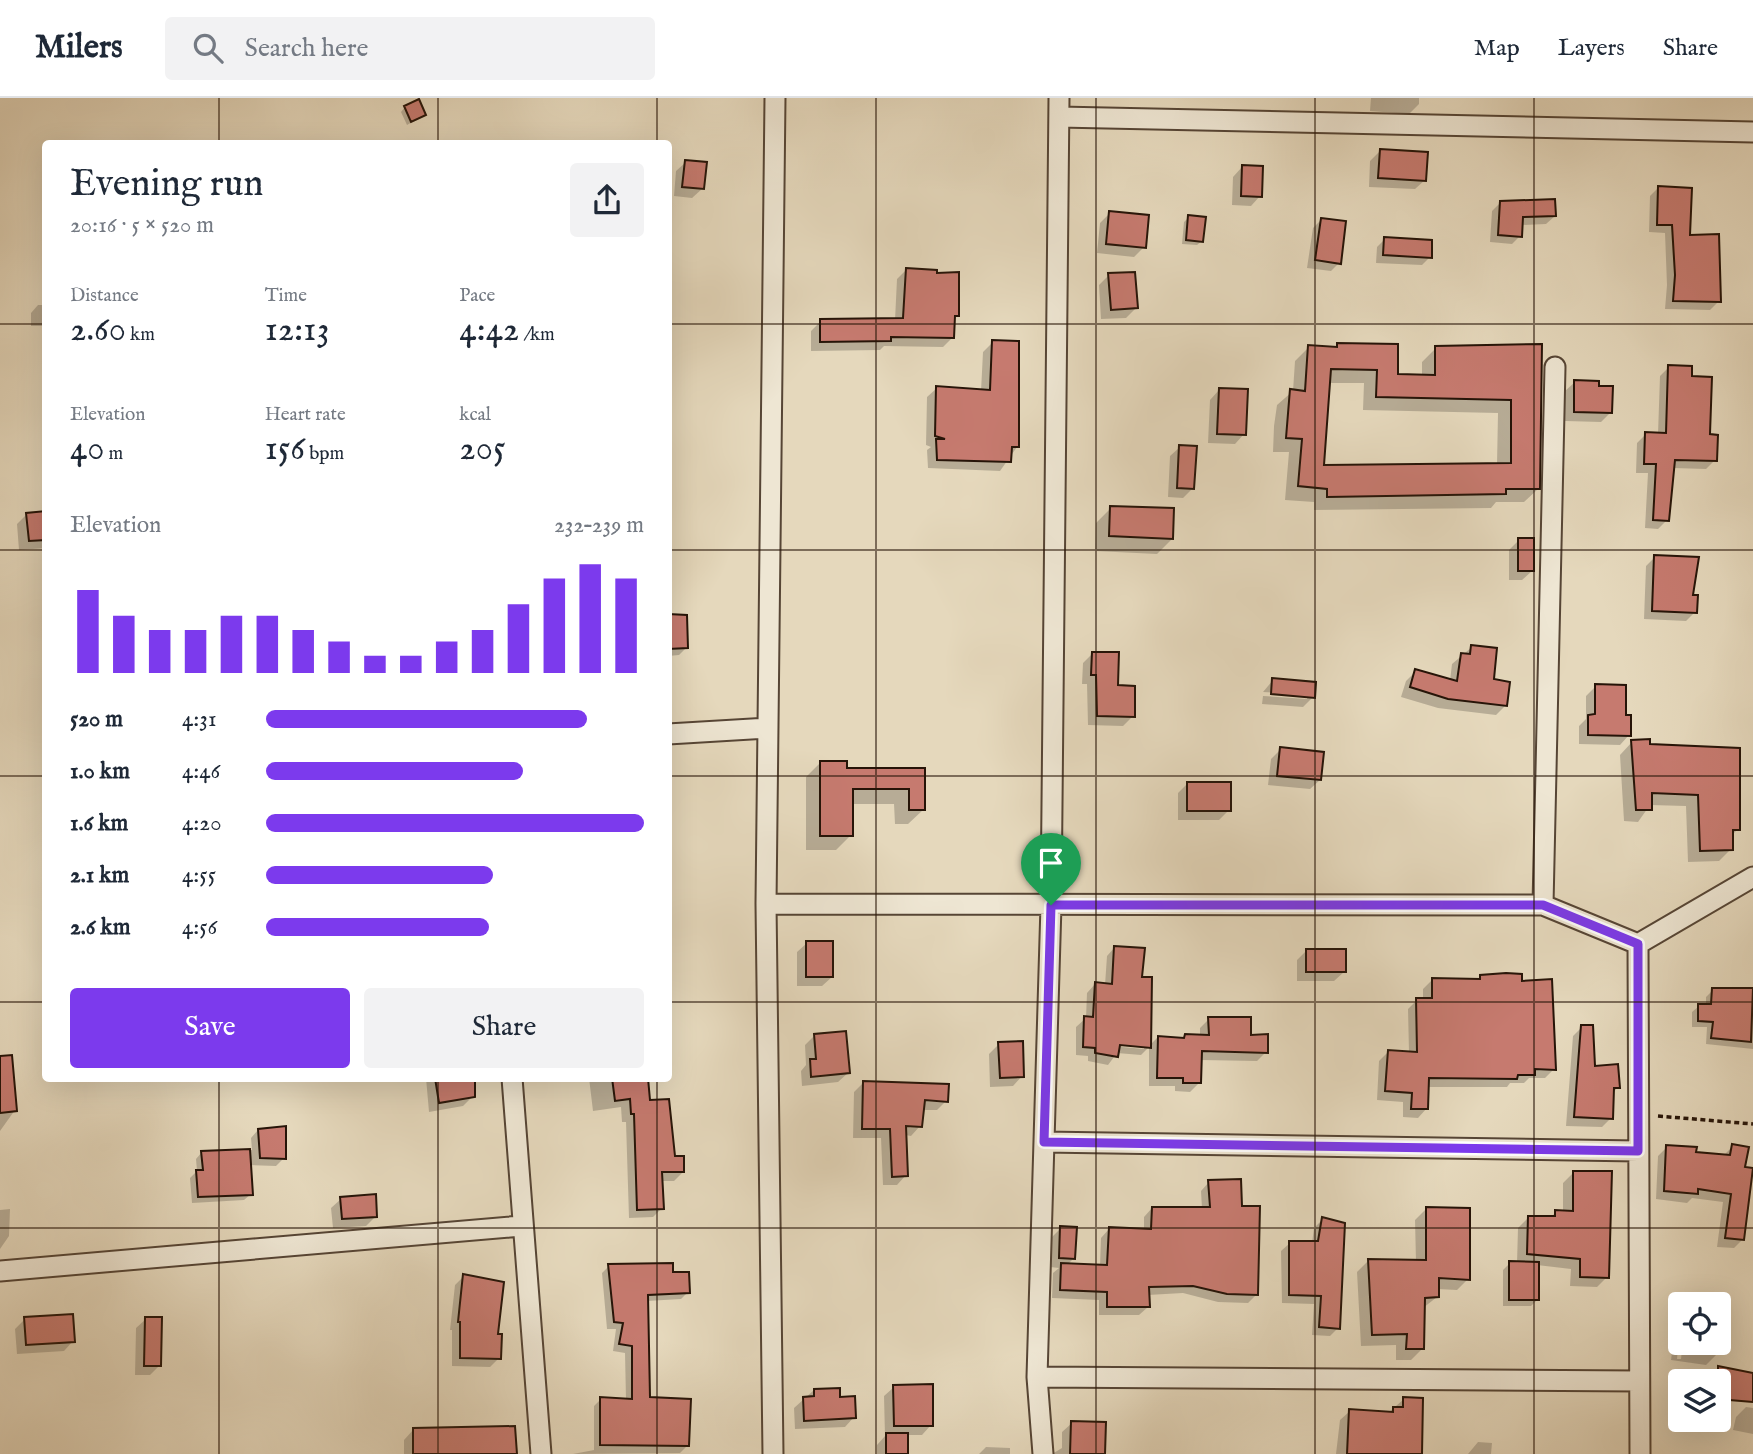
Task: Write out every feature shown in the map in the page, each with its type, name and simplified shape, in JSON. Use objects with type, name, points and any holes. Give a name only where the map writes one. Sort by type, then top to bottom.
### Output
[{"type":"street","points":[[773,1454],[766,904],[775,98]]},
{"type":"street","points":[[1043,1454],[1037,1377],[1051,905],[1059,108],[1753,132]]},
{"type":"street","points":[[1543,905],[1555,368]]},
{"type":"street","points":[[672,734],[768,727]]},
{"type":"street","points":[[1638,944],[1753,877]]},
{"type":"street","points":[[766,904],[1543,905],[1638,944]]},
{"type":"street","points":[[1638,944],[1640,1454]]},
{"type":"street","points":[[512,1082],[521,1226],[541,1454]]},
{"type":"street","points":[[1044,1142],[1638,1151]]},
{"type":"street","points":[[0,1270],[521,1226]]},
{"type":"street","points":[[1037,1377],[1638,1381]]},
{"type":"path","points":[[1638,1114],[1753,1124]]},
{"type":"building","points":[[419,99],[426,115],[411,122],[404,106]]},
{"type":"building","points":[[1380,149],[1428,152],[1426,181],[1378,178]]},
{"type":"building","points":[[685,160],[707,162],[704,189],[682,187]]},
{"type":"building","points":[[1242,165],[1263,166],[1262,197],[1241,196]]},
{"type":"building","points":[[1658,186],[1692,188],[1690,235],[1719,234],[1721,302],[1673,301],[1675,275],[1672,225],[1657,225]]},
{"type":"building","points":[[1555,199],[1556,216],[1523,217],[1522,237],[1498,235],[1500,201]]},
{"type":"building","points":[[1109,211],[1149,215],[1146,248],[1106,244]]},
{"type":"building","points":[[1188,215],[1206,217],[1203,242],[1186,240]]},
{"type":"building","points":[[1321,218],[1346,221],[1341,264],[1315,260]]},
{"type":"building","points":[[1384,237],[1432,240],[1432,258],[1383,255]]},
{"type":"building","points":[[906,268],[937,270],[937,273],[959,272],[959,316],[955,316],[954,338],[891,337],[891,341],[820,342],[820,319],[903,318]]},
{"type":"building","points":[[1135,272],[1138,308],[1111,310],[1108,273]]},
{"type":"building","points":[[992,340],[1019,341],[1019,447],[1012,447],[1011,462],[937,460],[936,439],[945,439],[935,436],[936,386],[990,390]]},
{"type":"building","points":[[1337,343],[1398,344],[1398,374],[1435,375],[1435,346],[1542,344],[1540,489],[1506,489],[1506,494],[1327,497],[1327,489],[1298,486],[1302,439],[1286,438],[1290,389],[1305,391],[1308,345],[1337,347]],"holes":[[[1331,369],[1377,370],[1376,397],[1511,400],[1511,463],[1324,465]]]},
{"type":"building","points":[[1668,365],[1692,366],[1692,376],[1712,377],[1710,434],[1718,435],[1717,461],[1675,460],[1669,521],[1653,520],[1656,464],[1644,464],[1645,432],[1666,433]]},
{"type":"building","points":[[1574,380],[1599,381],[1599,386],[1613,386],[1612,413],[1574,412]]},
{"type":"building","points":[[1219,388],[1248,389],[1246,435],[1217,434]]},
{"type":"building","points":[[1179,445],[1197,446],[1194,489],[1177,488]]},
{"type":"building","points":[[1110,506],[1174,508],[1173,539],[1109,536]]},
{"type":"building","points":[[42,511],[42,540],[29,541],[26,513]]},
{"type":"building","points":[[1518,538],[1534,538],[1534,571],[1518,571]]},
{"type":"building","points":[[1654,555],[1699,557],[1693,595],[1698,595],[1697,613],[1652,611]]},
{"type":"building","points":[[672,614],[687,615],[688,648],[672,649]]},
{"type":"building","points":[[1471,645],[1497,648],[1494,679],[1510,682],[1507,706],[1448,699],[1410,687],[1415,669],[1457,681],[1461,653],[1470,654]]},
{"type":"building","points":[[1092,652],[1119,652],[1118,685],[1135,686],[1135,717],[1097,716],[1096,675],[1091,675]]},
{"type":"building","points":[[1272,678],[1316,682],[1315,698],[1271,694]]},
{"type":"building","points":[[1595,684],[1626,685],[1626,715],[1631,715],[1631,736],[1588,735],[1588,715],[1595,714]]},
{"type":"building","points":[[1650,739],[1650,744],[1740,748],[1740,830],[1733,830],[1733,850],[1700,851],[1698,795],[1652,793],[1652,810],[1636,810],[1631,740]]},
{"type":"building","points":[[1280,747],[1324,752],[1321,780],[1277,776]]},
{"type":"building","points":[[820,761],[847,761],[847,768],[925,768],[925,810],[909,810],[909,789],[853,789],[853,836],[820,836]]},
{"type":"building","points":[[1187,782],[1231,782],[1231,811],[1187,811]]},
{"type":"building","points":[[806,941],[833,941],[833,977],[806,977]]},
{"type":"building","points":[[1114,946],[1145,948],[1142,977],[1152,977],[1151,1048],[1120,1045],[1118,1057],[1095,1053],[1095,1048],[1083,1047],[1084,1016],[1093,1017],[1095,982],[1112,984]]},
{"type":"building","points":[[1306,949],[1346,949],[1346,972],[1306,972]]},
{"type":"building","points":[[1522,974],[1522,981],[1552,979],[1556,1070],[1535,1069],[1535,1075],[1518,1075],[1517,1079],[1429,1078],[1428,1109],[1411,1109],[1412,1093],[1385,1091],[1388,1050],[1417,1052],[1416,998],[1432,998],[1432,978],[1480,979],[1480,975]]},
{"type":"building","points":[[1712,988],[1753,988],[1751,1042],[1711,1038],[1713,1022],[1698,1021],[1698,1004],[1711,1004]]},
{"type":"building","points":[[1208,1017],[1251,1017],[1251,1035],[1268,1034],[1268,1053],[1202,1051],[1201,1083],[1183,1083],[1183,1078],[1157,1078],[1158,1036],[1184,1038],[1185,1034],[1209,1035]]},
{"type":"building","points":[[1581,1025],[1593,1025],[1595,1066],[1618,1064],[1620,1088],[1614,1088],[1613,1119],[1574,1117]]},
{"type":"building","points":[[846,1031],[850,1073],[811,1077],[810,1059],[816,1059],[814,1034]]},
{"type":"building","points":[[1023,1041],[1024,1077],[1000,1078],[998,1042]]},
{"type":"building","points":[[12,1055],[17,1111],[0,1113],[0,1056]]},
{"type":"building","points":[[863,1081],[949,1084],[948,1102],[925,1100],[922,1127],[906,1126],[908,1176],[892,1177],[890,1129],[862,1129]]},
{"type":"building","points":[[436,1082],[475,1082],[475,1097],[439,1103]]},
{"type":"building","points":[[613,1082],[648,1082],[650,1100],[669,1099],[675,1156],[684,1156],[684,1172],[662,1172],[664,1209],[637,1210],[634,1114],[631,1114],[630,1099],[615,1101]]},
{"type":"building","points":[[286,1126],[286,1159],[260,1158],[258,1129]]},
{"type":"building","points":[[1732,1144],[1749,1147],[1745,1167],[1753,1168],[1744,1240],[1725,1238],[1731,1194],[1698,1189],[1698,1194],[1664,1191],[1666,1145],[1697,1147],[1696,1152],[1730,1155]]},
{"type":"building","points":[[250,1149],[253,1195],[198,1197],[196,1170],[203,1170],[201,1151]]},
{"type":"building","points":[[1573,1171],[1612,1171],[1609,1278],[1580,1277],[1580,1259],[1527,1254],[1528,1216],[1555,1216],[1555,1210],[1573,1211]]},
{"type":"building","points":[[1241,1179],[1242,1206],[1260,1206],[1258,1295],[1227,1294],[1193,1286],[1149,1287],[1150,1307],[1107,1307],[1107,1292],[1060,1290],[1061,1263],[1107,1265],[1109,1227],[1151,1229],[1152,1207],[1210,1207],[1208,1180]]},
{"type":"building","points":[[376,1194],[377,1217],[342,1219],[340,1197]]},
{"type":"building","points":[[1426,1207],[1470,1208],[1470,1280],[1439,1278],[1439,1297],[1425,1298],[1424,1349],[1406,1349],[1407,1334],[1372,1335],[1368,1259],[1426,1260]]},
{"type":"building","points":[[1322,1217],[1345,1223],[1340,1329],[1319,1327],[1321,1296],[1289,1295],[1289,1241],[1318,1241]]},
{"type":"building","points":[[1060,1226],[1077,1227],[1075,1259],[1059,1258]]},
{"type":"building","points":[[1509,1261],[1539,1262],[1539,1300],[1509,1300]]},
{"type":"building","points":[[673,1263],[673,1272],[689,1272],[690,1293],[648,1295],[650,1397],[691,1399],[689,1446],[600,1445],[600,1397],[632,1399],[632,1346],[619,1344],[623,1323],[614,1322],[608,1264]]},
{"type":"building","points":[[463,1274],[504,1282],[498,1334],[502,1334],[501,1359],[460,1358],[458,1322]]},
{"type":"building","points":[[73,1314],[75,1342],[26,1345],[24,1317]]},
{"type":"building","points":[[145,1317],[162,1317],[161,1366],[144,1366]]},
{"type":"building","points":[[1718,1366],[1753,1373],[1753,1402],[1731,1400],[1731,1369],[1718,1369]]},
{"type":"building","points":[[933,1384],[933,1426],[894,1426],[893,1385]]},
{"type":"building","points":[[840,1388],[840,1397],[855,1396],[856,1418],[804,1421],[803,1397],[814,1396],[814,1389]]},
{"type":"building","points":[[1403,1397],[1423,1398],[1422,1454],[1347,1454],[1349,1409],[1393,1412],[1393,1407],[1403,1407]]},
{"type":"building","points":[[1071,1421],[1106,1422],[1105,1454],[1070,1454]]},
{"type":"building","points":[[515,1426],[517,1454],[413,1454],[413,1428]]},
{"type":"building","points":[[886,1433],[908,1433],[908,1454],[886,1454]]},
{"type":"route","points":[[1051,905],[1543,905],[1638,944],[1638,1151],[1044,1142],[1051,905]]}]
